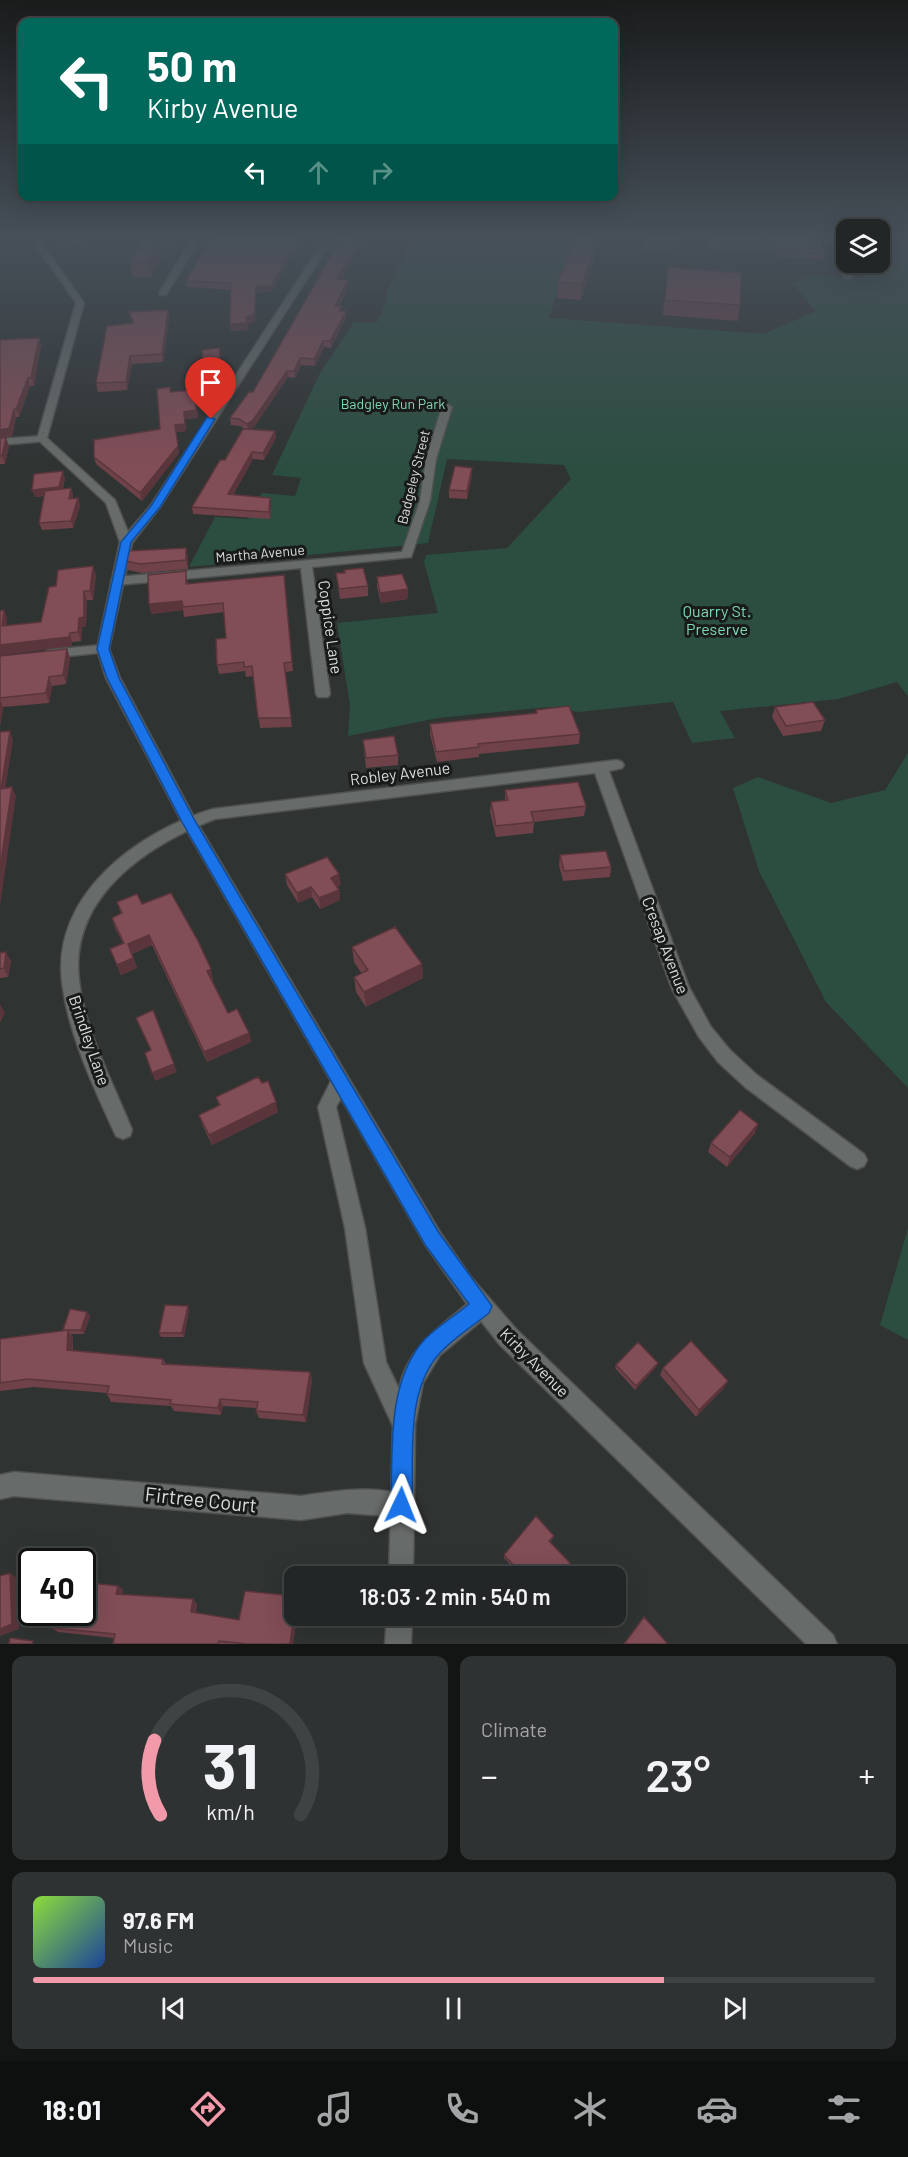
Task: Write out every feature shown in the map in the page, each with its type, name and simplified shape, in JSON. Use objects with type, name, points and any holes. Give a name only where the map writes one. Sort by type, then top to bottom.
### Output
[{"type":"street","points":[[42,439],[77,314]]},
{"type":"street","points":[[34,656],[103,649],[126,542],[155,507],[280,314]]},
{"type":"street","name":"Badgeley Street","points":[[407,555],[425,501],[431,459],[447,407]]},
{"type":"street","points":[[0,442],[42,439],[111,502],[126,542]]},
{"type":"street","name":"Martha Avenue","points":[[117,581],[407,555]]},
{"type":"street","name":"Coppice Lane","points":[[306,564],[323,694]]},
{"type":"street","name":"Kirby Avenue","points":[[103,649],[113,678],[189,822],[433,1239],[482,1306],[508,1337],[824,1644]]},
{"type":"street","name":"Robley Avenue","points":[[189,822],[213,814],[609,767]]},
{"type":"street","name":"Cresap Avenue","points":[[609,767],[681,988],[705,1032],[724,1056],[751,1081],[857,1160]]},
{"type":"street","name":"Brindley Lane","points":[[123,1130],[77,1012],[70,978],[71,944],[83,909],[108,877],[136,853],[189,822]]},
{"type":"street","points":[[340,1082],[327,1107],[356,1228],[375,1363],[404,1425]]},
{"type":"street","points":[[401,1566],[404,1425],[412,1379],[432,1347],[482,1306]]},
{"type":"street","name":"Firtree Court","points":[[0,1487],[14,1484],[301,1508],[347,1501],[401,1505]]},
{"type":"street","points":[[398,1644],[399,1626]]},
{"type":"green space","points":[[381,314],[550,314],[549,318],[764,334],[810,314],[908,314],[908,696],[897,682],[838,699],[720,711],[735,738],[692,743],[673,702],[578,712],[548,707],[438,718],[348,736],[350,705],[337,623],[438,613],[424,562],[426,555],[507,548],[571,479],[564,465],[447,459],[428,543],[189,567],[215,517],[248,519],[262,493],[295,496],[301,478],[272,475],[320,373],[354,322],[376,323]]},
{"type":"green space","points":[[908,753],[908,1088],[826,1002],[759,871],[733,788],[758,777],[831,803],[885,790]]},
{"type":"green space","points":[[908,1228],[908,1340],[880,1325]]},
{"type":"building","points":[[130,314],[167,314],[162,354],[130,356],[126,382],[96,383],[107,326],[134,323]]},
{"type":"building","points":[[230,314],[254,314],[246,317],[247,323],[230,324]]},
{"type":"building","points":[[298,314],[345,314],[330,341],[323,341],[314,359],[300,358],[294,371],[287,371],[253,420],[247,424],[239,419],[230,418],[249,392],[253,392]]},
{"type":"building","points":[[39,338],[31,378],[28,378],[16,409],[14,409],[9,428],[0,430],[0,340]]},
{"type":"building","points":[[219,348],[221,365],[203,367],[202,350]]},
{"type":"building","points":[[170,387],[170,392],[195,390],[196,410],[184,412],[185,424],[175,425],[178,446],[140,493],[94,457],[94,440],[160,429],[157,389]]},
{"type":"building","points":[[243,429],[275,431],[263,453],[252,452],[228,494],[270,498],[269,512],[192,507],[220,460],[225,460]]},
{"type":"building","points":[[0,438],[6,438],[2,456],[0,456]]},
{"type":"building","points":[[455,466],[472,468],[467,491],[449,490]]},
{"type":"building","points":[[63,471],[59,487],[32,490],[34,474]]},
{"type":"building","points":[[71,488],[69,499],[78,498],[71,521],[39,523],[45,491]]},
{"type":"building","points":[[186,548],[186,560],[140,564],[126,561],[128,551]]},
{"type":"building","points":[[93,566],[90,591],[84,591],[84,617],[79,618],[78,632],[70,633],[69,637],[0,645],[0,611],[4,610],[2,626],[41,622],[49,587],[56,586],[58,570]]},
{"type":"building","points":[[363,568],[368,586],[339,589],[336,573]]},
{"type":"building","points":[[186,571],[186,584],[284,575],[292,662],[284,663],[291,718],[258,718],[252,666],[244,667],[244,662],[217,665],[216,639],[226,638],[223,603],[183,607],[182,601],[149,604],[148,575]]},
{"type":"building","points":[[402,574],[408,589],[380,593],[377,577]]},
{"type":"building","points":[[67,649],[63,675],[49,677],[46,693],[0,698],[0,656]]},
{"type":"building","points":[[813,702],[825,720],[786,726],[775,707]]},
{"type":"building","points":[[569,706],[580,734],[478,744],[479,747],[436,752],[430,724],[537,713],[536,710]]},
{"type":"building","points":[[10,731],[1,789],[12,787],[0,869],[0,732]]},
{"type":"building","points":[[394,736],[398,755],[366,758],[363,740]]},
{"type":"building","points":[[578,782],[586,806],[531,812],[534,822],[496,826],[491,802],[508,800],[505,790]]},
{"type":"building","points":[[606,851],[611,867],[564,871],[560,855]]},
{"type":"building","points":[[327,857],[339,874],[331,878],[339,890],[319,898],[311,887],[297,893],[285,874]]},
{"type":"building","points":[[171,893],[198,941],[211,969],[207,971],[228,1013],[237,1009],[249,1033],[204,1052],[149,935],[128,944],[133,958],[117,965],[110,949],[124,943],[112,918],[122,913],[117,902],[137,894],[142,904]]},
{"type":"building","points":[[395,927],[422,964],[364,992],[354,977],[368,970],[352,947]]},
{"type":"building","points":[[6,952],[4,968],[0,969],[0,953]]},
{"type":"building","points":[[153,1010],[174,1064],[152,1073],[145,1053],[151,1050],[136,1018]]},
{"type":"building","points":[[258,1077],[262,1083],[268,1081],[276,1102],[209,1135],[199,1115],[220,1105],[216,1097]]},
{"type":"building","points":[[740,1110],[758,1124],[730,1157],[711,1143]]},
{"type":"building","points":[[165,1305],[188,1306],[182,1333],[159,1333]]},
{"type":"building","points":[[70,1309],[87,1312],[81,1330],[63,1330]]},
{"type":"building","points":[[68,1330],[67,1350],[163,1359],[162,1364],[310,1372],[303,1415],[256,1411],[258,1402],[220,1399],[218,1408],[170,1404],[171,1400],[107,1394],[109,1386],[28,1379],[0,1383],[0,1339]]},
{"type":"building","points":[[691,1341],[728,1381],[699,1410],[663,1368]]},
{"type":"building","points":[[638,1342],[658,1363],[636,1386],[616,1365]]},
{"type":"building","points":[[536,1516],[554,1536],[549,1541],[570,1563],[568,1566],[514,1566],[504,1555]]},
{"type":"building","points":[[10,1573],[12,1624],[0,1629],[0,1576]]},
{"type":"building","points":[[96,1584],[118,1586],[116,1594],[193,1599],[191,1612],[239,1620],[245,1591],[284,1595],[284,1626],[293,1626],[290,1644],[219,1641],[218,1644],[113,1644],[115,1634],[52,1628],[52,1626],[96,1626]]},
{"type":"building","points":[[644,1617],[668,1644],[624,1644]]},
{"type":"building","points":[[10,1638],[33,1641],[32,1644],[9,1644]]},
{"type":"route","points":[[211,419],[155,507],[126,542],[103,649],[113,678],[189,822],[433,1239],[482,1306],[432,1347],[412,1379],[404,1425],[401,1505]]},
{"type":"park label","name":"Badgley Run Park","points":[[393,403]]},
{"type":"park label","name":"Quarry St. Preserve","points":[[717,619]]}]
